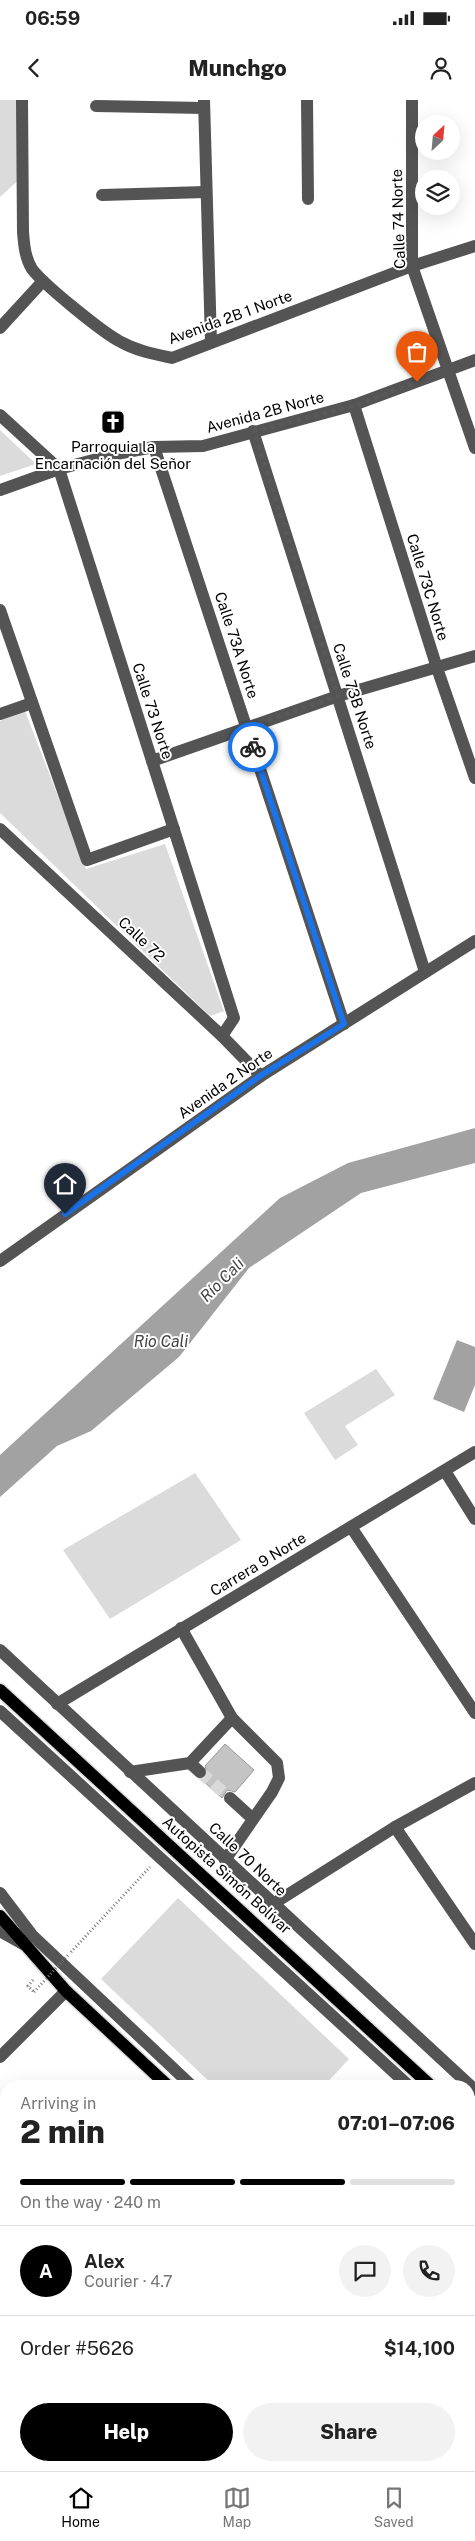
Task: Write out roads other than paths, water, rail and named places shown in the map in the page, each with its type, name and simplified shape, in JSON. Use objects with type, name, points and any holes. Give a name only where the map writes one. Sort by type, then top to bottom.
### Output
[{"type":"main road","name":"Autopista Simón Bolívar","points":[[0,1690],[424,2080]]},
{"type":"main road","points":[[2,1923],[66,1991],[162,2080]]},
{"type":"street","points":[[0,328],[42,282],[31,268],[25,251],[22,100]]},
{"type":"street","points":[[307,100],[308,199]]},
{"type":"street","name":"Calle 74 Norte","points":[[412,100],[412,266],[475,448]]},
{"type":"street","points":[[96,106],[204,104],[210,342]]},
{"type":"street","points":[[102,195],[206,192]]},
{"type":"street","name":"Avenida 2B 1 Norte","points":[[42,282],[119,342],[141,351],[172,358],[412,266],[475,246]]},
{"type":"street","name":"Avenida 2B Norte","points":[[0,490],[59,469],[116,454],[154,447],[203,446],[354,406],[475,360]]},
{"type":"street","name":"Calle 73C Norte","points":[[354,406],[437,668],[475,778]]},
{"type":"street","name":"Calle 73 Norte","points":[[0,415],[59,469],[234,1018],[222,1036]]},
{"type":"street","name":"Calle 73B Norte","points":[[254,431],[425,972]]},
{"type":"street","name":"Calle 73A Norte","points":[[154,447],[344,1024]]},
{"type":"street","points":[[0,610],[87,860],[174,828]]},
{"type":"street","points":[[152,761],[338,696],[475,656]]},
{"type":"street","points":[[0,714],[32,702]]},
{"type":"street","name":"Calle 72","points":[[0,828],[222,1036],[260,1076]]},
{"type":"street","name":"Avenida 2 Norte","points":[[0,1261],[260,1076],[475,941]]},
{"type":"street","name":"Carrera 9 Norte","points":[[57,1704],[475,1452]]},
{"type":"street","points":[[445,1471],[475,1519]]},
{"type":"street","points":[[351,1527],[475,1713]]},
{"type":"street","points":[[181,1628],[232,1718],[277,1763],[279,1778],[226,1860]]},
{"type":"street","name":"Calle 70 Norte","points":[[0,1650],[464,2080]]},
{"type":"street","points":[[0,1711],[402,2080]]},
{"type":"street","points":[[130,1772],[190,1763],[232,1718]]},
{"type":"street","points":[[190,1763],[200,1772]]},
{"type":"street","points":[[273,1904],[395,1826],[475,1784]]},
{"type":"street","points":[[230,1798],[253,1819]]},
{"type":"street","points":[[395,1826],[475,1944]]},
{"type":"street","points":[[0,1893],[32,1935],[186,2080]]},
{"type":"street","points":[[0,2057],[66,1991]]},
{"type":"water","name":"Rio Cali","points":[[475,1128],[475,1163],[361,1193],[249,1268],[179,1357],[91,1431],[57,1446],[0,1497],[0,1455],[280,1198],[348,1163]]},
{"type":"water","points":[[457,1340],[475,1347],[475,1385],[464,1412],[433,1399]]},
{"type":"tunnel","points":[[200,1772],[230,1798]]},
{"type":"place","name":"Parroquia la Encarnación del Señor","points":[[113,422]]},
{"type":"water label","name":"Río Cali","points":[[222,1280]]}]
